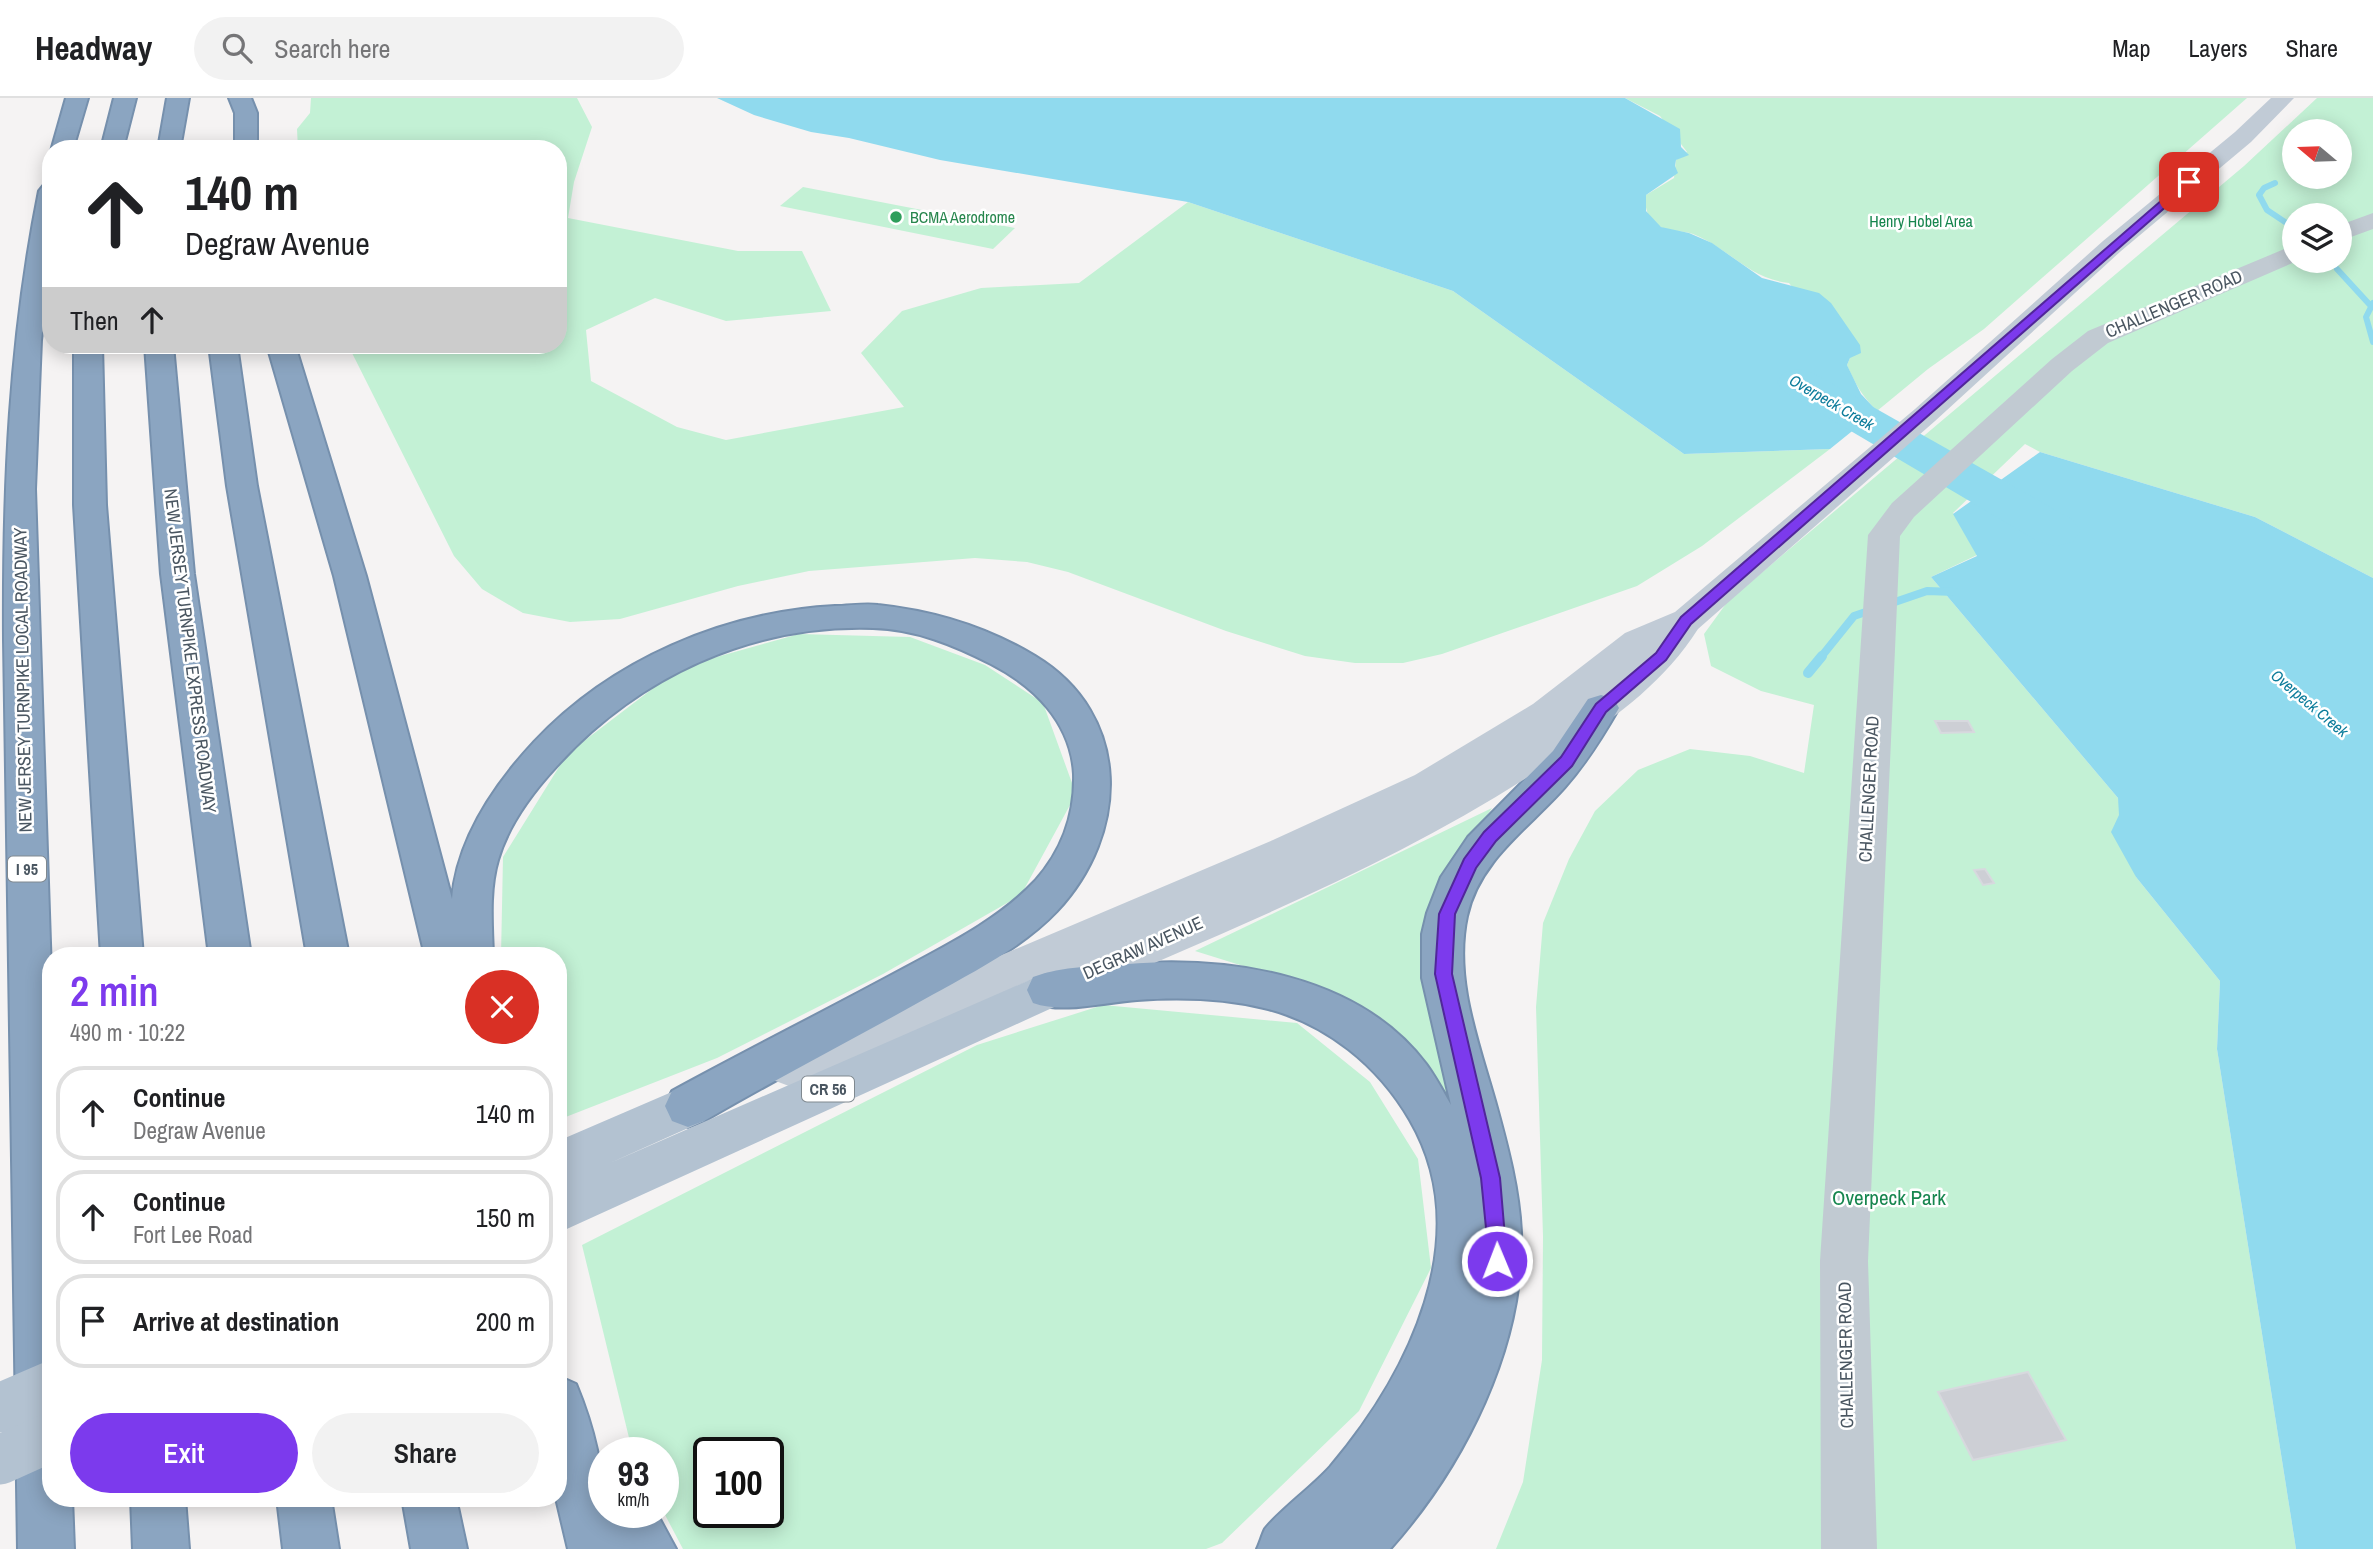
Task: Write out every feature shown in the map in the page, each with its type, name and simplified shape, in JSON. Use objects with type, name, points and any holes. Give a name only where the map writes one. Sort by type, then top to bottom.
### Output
[{"type":"highway","points":[[64,140],[77,98]]},
{"type":"highway","points":[[114,140],[125,98]]},
{"type":"highway","points":[[171,140],[178,98]]},
{"type":"highway","points":[[240,98],[246,113],[246,140]]},
{"type":"highway","name":"NEW JERSEY TURNPIKE LOCAL ROADWAY","points":[[42,235],[36,265],[20,411],[19,479],[42,1390]]},
{"type":"highway","points":[[6,321],[36,265]]},
{"type":"highway","points":[[89,354],[90,505],[121,947]]},
{"type":"highway","name":"NEW JERSEY TURNPIKE EXPRESS ROADWAY","points":[[160,354],[165,450],[180,584],[229,947]]},
{"type":"highway","points":[[224,354],[242,486],[326,947]]},
{"type":"highway","points":[[284,354],[350,576],[444,947]]},
{"type":"highway","points":[[472,947],[471,909],[475,872],[482,849],[511,796],[545,748],[565,728],[611,691],[665,661],[727,636],[760,627],[816,619],[859,617],[925,624],[957,632],[987,644],[1038,675],[1059,694],[1086,739],[1094,788],[1084,837],[1054,888],[1032,910],[973,951],[866,1013],[767,1060],[688,1106]]},
{"type":"highway","points":[[1353,1549],[1385,1515],[1430,1451],[1473,1362],[1493,1291],[1497,1261],[1495,1203],[1486,1153],[1447,1000],[1442,951],[1447,914],[1460,880],[1480,850],[1566,761],[1601,708]]},
{"type":"highway","points":[[1048,990],[1142,979],[1193,978],[1247,985],[1296,999],[1351,1026],[1377,1045],[1420,1090],[1447,1139],[1456,1169],[1462,1228],[1456,1284],[1441,1333],[1413,1396],[1375,1454],[1329,1509],[1285,1549]]},
{"type":"highway","points":[[567,1419],[588,1453]]},
{"type":"highway","points":[[567,1435],[596,1549]]},
{"type":"highway","name":"NEW JERSEY TURNPIKE LOCAL ROADWAY","points":[[45,1507],[46,1549]]},
{"type":"highway","points":[[159,1507],[161,1549]]},
{"type":"highway","points":[[305,1507],[311,1549]]},
{"type":"highway","points":[[431,1507],[439,1549]]},
{"type":"highway","points":[[635,1528],[648,1549]]},
{"type":"main road","name":"DEGRAW AVENUE","points":[[588,1166],[1048,990],[1425,818],[1531,758],[1601,708],[1661,656],[1686,621],[1913,426],[2026,321],[2243,137],[2283,98]]},
{"type":"main road","name":"DEGRAW AVENUE","points":[[567,1197],[588,1166],[688,1106],[892,1024],[1383,808],[1509,738],[1577,690],[1637,642],[1668,626],[1686,621]]},
{"type":"main road","points":[[0,1408],[42,1390]]},
{"type":"main road","points":[[0,1460],[42,1441]]},
{"type":"street","points":[[2352,229],[2373,220]]},
{"type":"street","name":"CHALLENGER ROAD","points":[[1849,1549],[1844,1261],[1884,535],[1903,510],[2062,365],[2098,337],[2282,258]]},
{"type":"green space","points":[[311,98],[577,98],[592,127],[574,182],[568,218],[738,251],[802,251],[831,311],[726,321],[655,298],[586,330],[591,381],[677,427],[726,440],[904,407],[861,353],[902,311],[981,288],[1079,283],[1188,202],[1453,291],[1684,454],[1830,449],[1702,546],[1637,586],[1442,654],[1403,663],[1355,663],[1305,656],[1226,631],[1068,572],[1027,562],[975,558],[809,571],[738,586],[620,619],[570,622],[523,613],[482,589],[454,556],[353,354],[567,354],[567,140],[298,140],[297,129],[310,113]]},
{"type":"green space","name":"Henry Hobel Area","points":[[1625,98],[2247,98],[1984,329],[1928,369],[1877,411],[1853,378],[1847,365],[1850,358],[1789,283],[1762,276],[1706,240],[1689,233],[1665,229],[1650,217],[1646,209],[1646,195],[1674,178],[1676,160],[1687,152],[1660,116]]},
{"type":"green space","name":"Overpeck Park","points":[[2317,98],[2373,98],[2373,578],[2255,517],[2040,452],[2025,444],[1953,513],[1977,555],[1931,577],[2118,798],[2136,877],[2220,981],[2217,1049],[2296,1549],[1496,1549],[1523,1482],[1542,1360],[1543,1236],[1536,1007],[1543,923],[1569,859],[1595,811],[1638,770],[1690,749],[1750,756],[1804,773],[1814,705],[1761,691],[1711,666],[1704,634],[1728,601],[2244,166],[2282,131],[2282,189],[2352,189],[2352,119],[2294,119]]},
{"type":"green space","name":"BCMA Aerodrome","points":[[803,187],[1015,228],[993,249],[780,206]]},
{"type":"green space","points":[[799,634],[910,637],[985,665],[1043,703],[1076,794],[1021,895],[883,974],[717,1058],[567,1116],[567,947],[501,947],[503,857],[567,754],[681,667]]},
{"type":"green space","points":[[1492,808],[1436,892],[1459,1110],[1380,1020],[1304,985],[1195,951]]},
{"type":"green space","points":[[1103,1005],[1297,1023],[1370,1082],[1418,1159],[1431,1268],[1359,1411],[1222,1543],[1206,1549],[683,1549],[672,1528],[679,1528],[679,1437],[629,1437],[582,1245],[977,1045]]},
{"type":"water","points":[[717,98],[1625,98],[1680,129],[1681,147],[1689,155],[1676,160],[1678,173],[1646,195],[1646,211],[1661,227],[1689,233],[1712,243],[1762,278],[1819,293],[1831,303],[1860,345],[1861,353],[1850,358],[1847,365],[1861,394],[1877,411],[1830,449],[1684,454],[1453,291],[1188,202],[940,160],[849,138],[811,132],[754,115]]},
{"type":"water","points":[[2040,452],[2255,517],[2373,578],[2373,1549],[2296,1549],[2217,1049],[2220,981],[2136,877],[2111,832],[2119,815],[2118,798],[1931,577],[1977,556],[1953,514]]},
{"type":"building","points":[[1935,721],[1968,721],[1974,732],[1941,733]]},
{"type":"building","points":[[1985,869],[1994,883],[1983,885],[1974,870]]},
{"type":"building","points":[[2028,1372],[2066,1440],[1973,1460],[1938,1392]]},
{"type":"waterway","points":[[2275,183],[2264,188],[2259,195],[2267,210],[2282,220]]},
{"type":"waterway","points":[[2341,273],[2370,305]]},
{"type":"waterway","points":[[2373,303],[2366,317],[2373,342]]},
{"type":"waterway","name":"Overpeck Creek","points":[[1798,382],[2056,531]]},
{"type":"waterway","points":[[1821,657],[1854,616],[1927,591],[1955,592]]},
{"type":"waterway","points":[[1808,673],[1822,656]]},
{"type":"place","name":"BCMA Aerodrome","points":[[896,217]]},
{"type":"route","points":[[1497,1261],[1495,1203],[1491,1178],[1443,974],[1443,932],[1447,914],[1460,880],[1470,864],[1490,837],[1566,761],[1601,708],[1661,656],[1686,621],[1925,415],[2026,321],[2189,182]]}]
